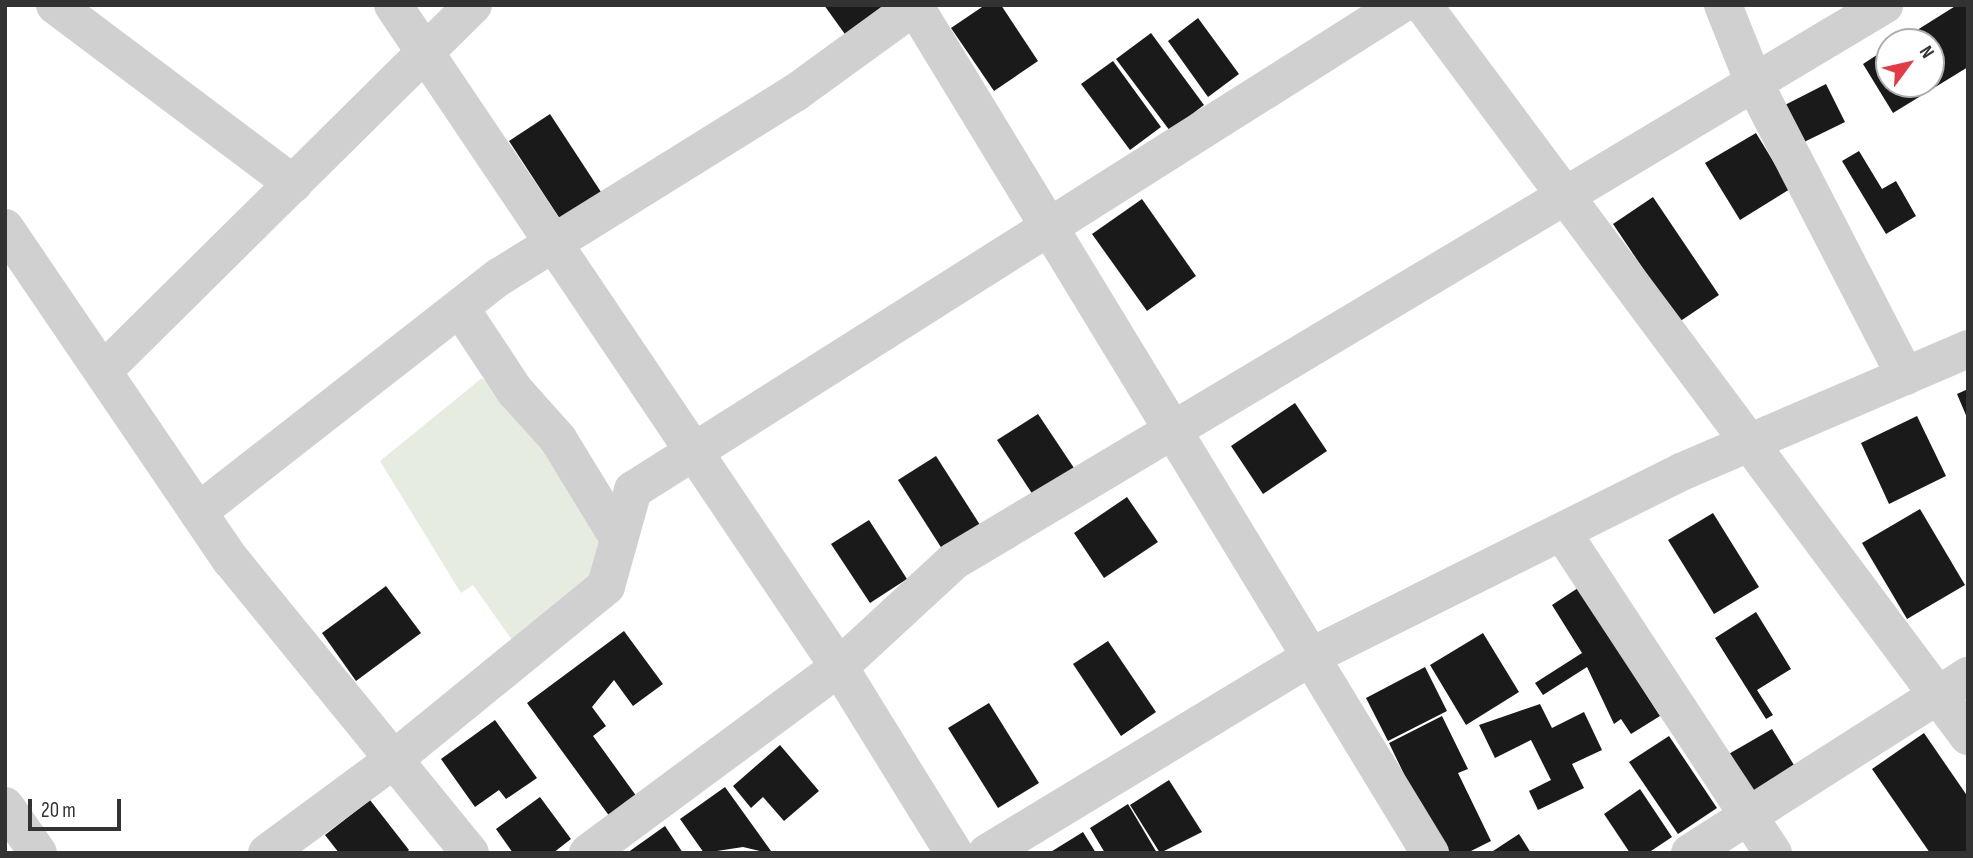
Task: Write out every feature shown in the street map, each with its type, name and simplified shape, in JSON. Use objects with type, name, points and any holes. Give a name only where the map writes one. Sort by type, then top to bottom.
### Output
[{"type":"street","points":[[55,5],[293,184]]},
{"type":"street","points":[[393,5],[839,667],[954,853]]},
{"type":"street","points":[[104,370],[473,5]]},
{"type":"street","points":[[198,512],[460,308],[554,243],[795,93],[915,5],[1050,221],[1430,853]]},
{"type":"street","points":[[267,853],[393,760],[606,586],[633,490],[1050,221],[1400,5]]},
{"type":"street","points":[[1423,5],[1748,444],[1954,687],[1968,736]]},
{"type":"street","points":[[1723,5],[1754,83],[1905,376]]},
{"type":"street","points":[[588,853],[839,667],[954,561],[1177,433],[1564,196],[1884,5]]},
{"type":"street","points":[[5,228],[21,275],[104,370],[198,512],[393,760],[470,853]]},
{"type":"street","points":[[460,308],[516,391],[558,439],[619,539]]},
{"type":"street","points":[[987,853],[1312,656],[1748,444],[1968,349]]},
{"type":"street","points":[[1564,535],[1773,853]]},
{"type":"street","points":[[1690,853],[1954,687]]},
{"type":"street","points":[[5,806],[38,853]]},
{"type":"shaded area","points":[[482,378],[557,448],[599,544],[600,573],[515,644],[473,585],[461,593],[380,461]]},
{"type":"building","points":[[824,5],[881,5],[884,10],[847,37]]},
{"type":"building","points":[[985,5],[1001,5],[1038,61],[994,91],[951,28]]},
{"type":"building","points":[[1957,5],[1968,5],[1968,67],[1945,81],[1945,28],[1920,28]]},
{"type":"building","points":[[1198,18],[1239,74],[1208,97],[1168,41]]},
{"type":"building","points":[[1151,33],[1204,105],[1170,131],[1116,59]]},
{"type":"building","points":[[1875,56],[1875,84],[1863,64]]},
{"type":"building","points":[[1113,61],[1161,127],[1130,150],[1081,84]]},
{"type":"building","points":[[1826,84],[1845,122],[1798,145],[1779,108]]},
{"type":"building","points":[[1884,98],[1917,98],[1893,113]]},
{"type":"building","points":[[550,114],[601,192],[560,219],[509,141]]},
{"type":"building","points":[[1756,133],[1790,189],[1740,220],[1705,163]]},
{"type":"building","points":[[1859,151],[1882,189],[1896,181],[1916,216],[1886,234],[1842,161]]},
{"type":"building","points":[[1653,197],[1719,295],[1679,322],[1613,224]]},
{"type":"building","points":[[1142,199],[1196,276],[1147,311],[1092,234]]},
{"type":"building","points":[[1968,389],[1968,420],[1957,394]]},
{"type":"building","points":[[1295,403],[1327,451],[1263,494],[1231,446]]},
{"type":"building","points":[[1038,414],[1074,468],[1033,495],[997,440]]},
{"type":"building","points":[[1917,416],[1946,476],[1889,504],[1861,443]]},
{"type":"building","points":[[936,456],[982,528],[944,552],[898,480]]},
{"type":"building","points":[[1127,497],[1158,542],[1104,578],[1074,533]]},
{"type":"building","points":[[1920,509],[1965,585],[1907,619],[1862,543]]},
{"type":"building","points":[[1713,513],[1759,587],[1714,614],[1668,540]]},
{"type":"building","points":[[869,520],[907,579],[870,603],[831,544]]},
{"type":"building","points":[[386,586],[421,633],[356,681],[322,633]]},
{"type":"building","points":[[1578,588],[1660,716],[1631,734],[1621,719],[1614,724],[1587,667],[1543,695],[1535,683],[1582,653],[1552,605]]},
{"type":"building","points":[[1756,612],[1791,669],[1757,690],[1773,715],[1766,719],[1715,638]]},
{"type":"building","points":[[624,631],[663,684],[633,706],[614,680],[592,707],[606,726],[593,736],[637,797],[610,817],[527,703]]},
{"type":"building","points":[[1483,633],[1519,692],[1466,725],[1430,665]]},
{"type":"building","points":[[1108,641],[1156,712],[1121,736],[1073,664]]},
{"type":"building","points":[[1425,667],[1447,711],[1388,741],[1366,698]]},
{"type":"building","points":[[989,703],[1039,783],[998,808],[948,728]]},
{"type":"building","points":[[1540,704],[1552,728],[1584,712],[1602,750],[1572,764],[1584,788],[1538,810],[1529,791],[1551,780],[1531,740],[1495,758],[1479,725]]},
{"type":"building","points":[[1442,716],[1468,769],[1458,773],[1491,841],[1467,853],[1442,853],[1389,743]]},
{"type":"building","points":[[495,720],[537,778],[506,799],[499,790],[475,807],[441,759]]},
{"type":"building","points":[[1772,729],[1797,770],[1753,797],[1727,755]]},
{"type":"building","points":[[1924,733],[1968,797],[1968,853],[1930,853],[1872,769]]},
{"type":"building","points":[[1669,736],[1717,808],[1678,834],[1629,762]]},
{"type":"building","points":[[780,745],[819,791],[784,821],[763,797],[751,808],[733,786]]},
{"type":"building","points":[[1169,780],[1202,832],[1160,853],[1130,805]]},
{"type":"building","points":[[725,787],[771,851],[768,853],[743,847],[704,853],[680,819]]},
{"type":"building","points":[[1640,789],[1672,837],[1648,853],[1630,853],[1604,814]]},
{"type":"building","points":[[540,797],[571,839],[553,853],[513,853],[496,829]]},
{"type":"building","points":[[370,800],[409,850],[406,853],[339,853],[325,835]]},
{"type":"building","points":[[1128,804],[1157,853],[1105,853],[1090,828]]},
{"type":"building","points":[[665,826],[683,853],[627,853]]},
{"type":"building","points":[[1083,832],[1096,853],[1049,853]]},
{"type":"building","points":[[1519,834],[1531,853],[1490,853]]}]
